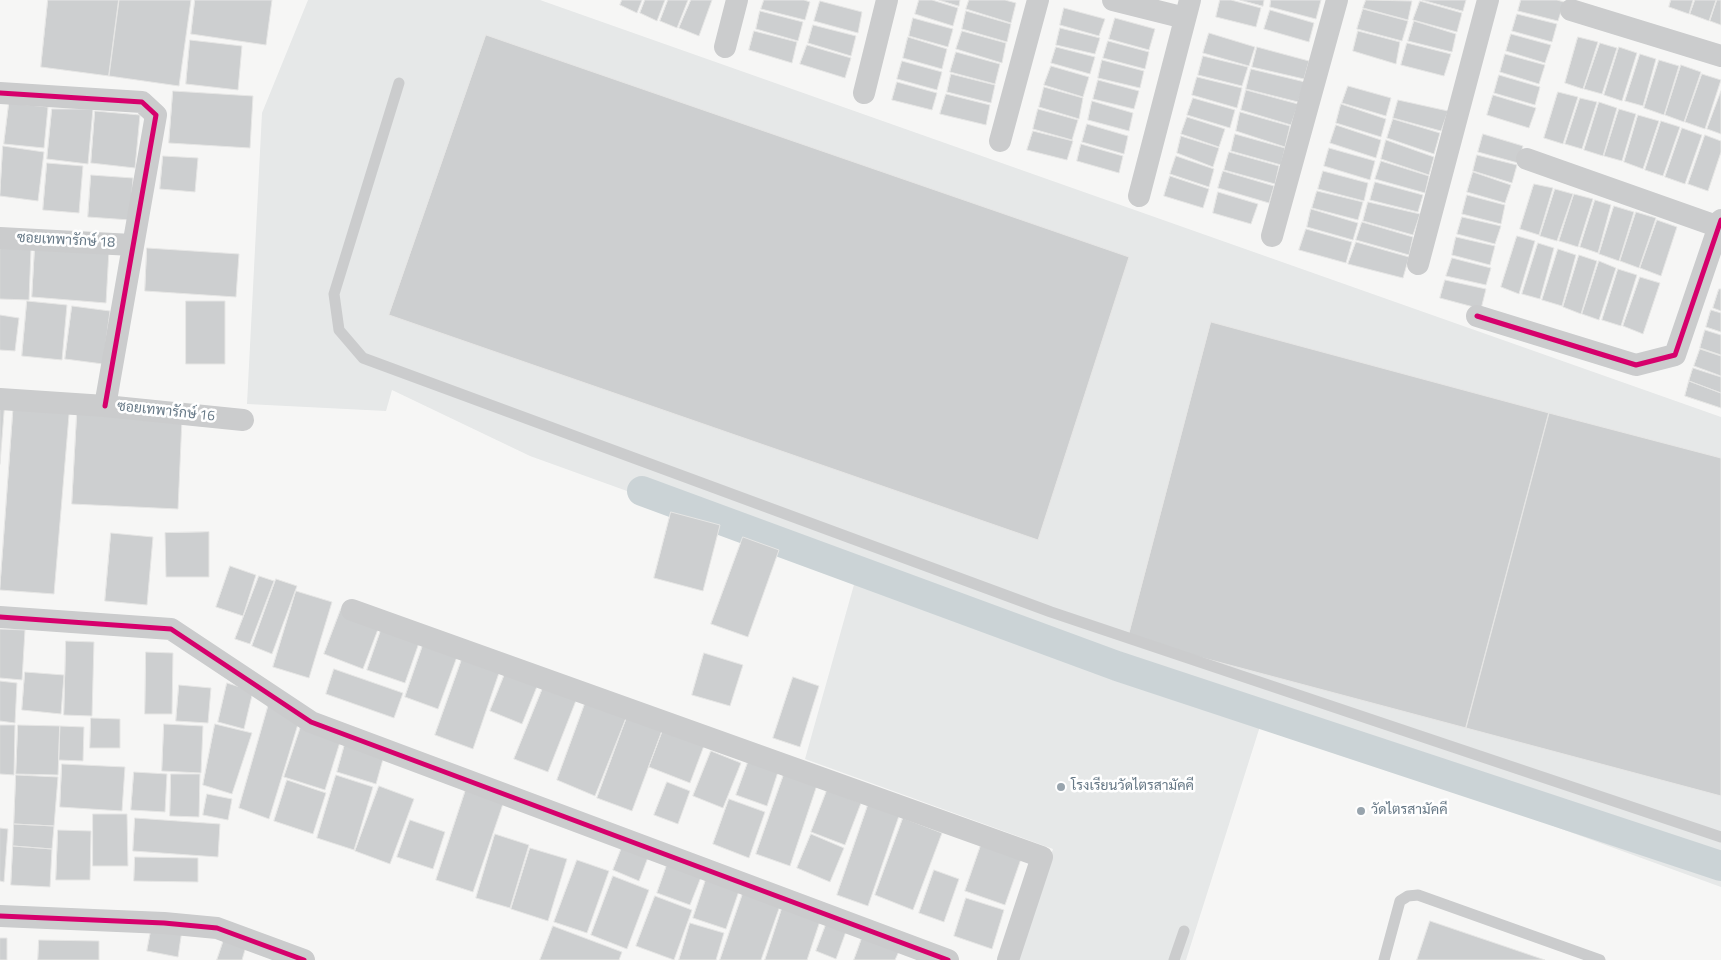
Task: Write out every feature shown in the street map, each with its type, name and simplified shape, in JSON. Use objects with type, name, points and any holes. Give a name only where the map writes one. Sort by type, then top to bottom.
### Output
[{"type":"street","points":[[725,47],[737,0]]},
{"type":"street","points":[[864,94],[887,0]]},
{"type":"street","points":[[1000,141],[1038,0]]},
{"type":"street","points":[[1113,0],[1188,9],[1138,196]]},
{"type":"street","points":[[1272,236],[1337,0]]},
{"type":"street","points":[[1418,264],[1488,0]]},
{"type":"street","points":[[1572,10],[1721,56]]},
{"type":"street","points":[[0,93],[142,102],[156,115],[105,406]]},
{"type":"street","points":[[1477,316],[1636,365],[1675,355],[1720,224],[1527,159]]},
{"type":"street","name":"ซอยเทพารักษ์ 18","points":[[0,238],[132,245]]},
{"type":"street","name":"ซอยเทพารักษ์ 16","points":[[0,399],[105,406],[243,420]]},
{"type":"street","points":[[352,610],[1042,857],[1008,960]]},
{"type":"street","points":[[0,617],[171,629],[311,722],[948,960]]},
{"type":"street","points":[[0,916],[164,923],[217,928],[304,960]]},
{"type":"lane","points":[[399,83],[334,294],[339,330],[363,358],[1050,612],[1721,837]]},
{"type":"lane","points":[[1384,960],[1400,901],[1408,896],[1418,895],[1600,960]]},
{"type":"lane","points":[[1174,960],[1184,931]]},
{"type":"shaded area","points":[[308,0],[540,0],[1721,417],[1721,887],[1262,720],[1186,960],[1017,960],[1053,849],[805,759],[857,574],[530,456],[392,390],[386,411],[247,404],[262,113]]},
{"type":"building","points":[[48,0],[119,0],[109,76],[41,67]]},
{"type":"building","points":[[119,0],[191,0],[179,86],[109,76]]},
{"type":"building","points":[[195,0],[272,0],[266,45],[191,34]]},
{"type":"building","points":[[622,0],[642,0],[637,13],[620,5]]},
{"type":"building","points":[[645,0],[665,0],[657,21],[640,13]]},
{"type":"building","points":[[668,0],[688,0],[677,28],[660,21]]},
{"type":"building","points":[[691,0],[712,0],[699,36],[679,28]]},
{"type":"building","points":[[764,0],[804,0],[810,2],[805,20],[761,9]]},
{"type":"building","points":[[919,0],[932,0],[958,8],[953,26],[915,14]]},
{"type":"building","points":[[939,0],[960,0],[959,6]]},
{"type":"building","points":[[969,0],[1005,0],[1016,3],[1011,23],[966,9]]},
{"type":"building","points":[[1220,0],[1231,0],[1261,8],[1256,27],[1216,17]]},
{"type":"building","points":[[1240,0],[1264,0],[1263,6]]},
{"type":"building","points":[[1271,0],[1321,0],[1316,19],[1270,7]]},
{"type":"building","points":[[1366,0],[1412,1],[1408,20],[1363,8]]},
{"type":"building","points":[[1422,0],[1466,0],[1463,11]]},
{"type":"building","points":[[1521,0],[1557,0],[1564,2],[1558,21],[1518,11]]},
{"type":"building","points":[[1671,0],[1693,0],[1689,14],[1669,7]]},
{"type":"building","points":[[1695,0],[1716,0],[1709,21],[1690,14]]},
{"type":"building","points":[[1717,0],[1721,0],[1721,25],[1710,21]]},
{"type":"building","points":[[820,1],[862,12],[858,33],[814,21]]},
{"type":"building","points":[[1420,1],[1462,13],[1457,32],[1413,20]]},
{"type":"building","points":[[1064,8],[1105,19],[1099,36],[1060,25]]},
{"type":"building","points":[[1363,9],[1408,21],[1402,41],[1357,29]]},
{"type":"building","points":[[1270,10],[1314,23],[1309,42],[1264,29]]},
{"type":"building","points":[[760,11],[803,22],[798,41],[756,29]]},
{"type":"building","points":[[966,11],[1011,24],[1007,42],[962,29]]},
{"type":"building","points":[[1517,14],[1557,24],[1552,42],[1512,31]]},
{"type":"building","points":[[913,18],[953,29],[948,47],[909,36]]},
{"type":"building","points":[[1115,18],[1155,29],[1149,50],[1109,39]]},
{"type":"building","points":[[1414,21],[1456,34],[1452,52],[1408,41]]},
{"type":"building","points":[[813,25],[856,36],[851,56],[808,43]]},
{"type":"building","points":[[1060,28],[1100,38],[1095,54],[1056,45]]},
{"type":"building","points":[[754,31],[797,42],[792,63],[749,50]]},
{"type":"building","points":[[962,31],[1006,43],[1002,63],[956,49]]},
{"type":"building","points":[[1358,31],[1400,42],[1396,64],[1353,51]]},
{"type":"building","points":[[1209,33],[1255,47],[1249,66],[1203,53]]},
{"type":"building","points":[[1511,34],[1551,45],[1545,63],[1506,51]]},
{"type":"building","points":[[486,35],[1129,257],[1038,540],[389,315]]},
{"type":"building","points":[[908,37],[947,49],[942,69],[903,58]]},
{"type":"building","points":[[1578,37],[1598,42],[1583,89],[1565,83]]},
{"type":"building","points":[[190,40],[242,46],[238,90],[186,84]]},
{"type":"building","points":[[1108,41],[1149,52],[1145,69],[1103,58]]},
{"type":"building","points":[[1407,43],[1451,54],[1444,76],[1401,65]]},
{"type":"building","points":[[1600,43],[1617,48],[1602,94],[1584,89]]},
{"type":"building","points":[[807,45],[851,58],[845,78],[800,64]]},
{"type":"building","points":[[1056,47],[1095,57],[1090,74],[1051,63]]},
{"type":"building","points":[[1257,47],[1309,61],[1304,79],[1252,67]]},
{"type":"building","points":[[1619,47],[1637,53],[1622,101],[1604,95]]},
{"type":"building","points":[[956,52],[1000,64],[995,84],[950,72]]},
{"type":"building","points":[[1505,54],[1545,65],[1539,84],[1500,72]]},
{"type":"building","points":[[1640,54],[1656,59],[1643,106],[1625,101]]},
{"type":"building","points":[[1203,56],[1248,67],[1242,86],[1198,75]]},
{"type":"building","points":[[1102,60],[1144,71],[1140,88],[1098,78]]},
{"type":"building","points":[[1659,60],[1679,66],[1664,115],[1644,108]]},
{"type":"building","points":[[902,61],[942,72],[937,90],[897,79]]},
{"type":"building","points":[[1681,65],[1701,72],[1684,122],[1665,115]]},
{"type":"building","points":[[1051,66],[1089,77],[1083,97],[1044,85]]},
{"type":"building","points":[[1251,69],[1305,82],[1298,102],[1246,89]]},
{"type":"building","points":[[951,74],[995,85],[991,103],[947,92]]},
{"type":"building","points":[[1702,74],[1721,80],[1705,129],[1685,122]]},
{"type":"building","points":[[1499,75],[1540,87],[1535,105],[1494,93]]},
{"type":"building","points":[[1197,77],[1242,88],[1237,108],[1192,95]]},
{"type":"building","points":[[1098,80],[1139,91],[1134,109],[1093,99]]},
{"type":"building","points":[[897,82],[937,93],[932,110],[892,100]]},
{"type":"building","points":[[1348,86],[1391,98],[1386,116],[1342,103]]},
{"type":"building","points":[[1044,87],[1083,98],[1079,119],[1039,107]]},
{"type":"building","points":[[1246,90],[1298,104],[1291,125],[1241,110]]},
{"type":"building","points":[[173,91],[253,96],[250,148],[169,143]]},
{"type":"building","points":[[1721,91],[1721,134],[1707,129]]},
{"type":"building","points":[[1558,92],[1578,97],[1563,144],[1544,138]]},
{"type":"building","points":[[946,94],[990,105],[986,125],[940,114]]},
{"type":"building","points":[[1493,95],[1536,108],[1529,128],[1487,115]]},
{"type":"building","points":[[1193,98],[1235,110],[1230,128],[1187,115]]},
{"type":"building","points":[[1580,98],[1597,102],[1582,149],[1565,144]]},
{"type":"building","points":[[1398,100],[1448,111],[1441,131],[1393,118]]},
{"type":"building","points":[[1092,101],[1133,113],[1129,131],[1088,120]]},
{"type":"building","points":[[1599,102],[1617,108],[1603,156],[1584,150]]},
{"type":"building","points":[[9,103],[48,107],[44,148],[4,144]]},
{"type":"building","points":[[1341,104],[1386,119],[1381,137],[1336,123]]},
{"type":"building","points":[[52,109],[93,109],[88,164],[47,159]]},
{"type":"building","points":[[1038,109],[1078,120],[1072,140],[1033,129]]},
{"type":"building","points":[[1619,109],[1636,114],[1622,161],[1604,156]]},
{"type":"building","points":[[95,111],[140,115],[135,168],[91,163]]},
{"type":"building","points":[[1240,112],[1290,126],[1285,147],[1236,131]]},
{"type":"building","points":[[1638,115],[1659,121],[1643,169],[1624,162]]},
{"type":"building","points":[[1187,117],[1225,129],[1219,147],[1181,134]]},
{"type":"building","points":[[1393,119],[1440,133],[1434,154],[1387,138]]},
{"type":"building","points":[[1661,121],[1680,127],[1663,176],[1645,170]]},
{"type":"building","points":[[1087,124],[1128,136],[1124,154],[1082,142]]},
{"type":"building","points":[[1336,125],[1381,140],[1376,158],[1330,143]]},
{"type":"building","points":[[1682,128],[1702,135],[1685,184],[1665,177]]},
{"type":"building","points":[[1033,131],[1073,141],[1067,160],[1027,150]]},
{"type":"building","points":[[1235,134],[1285,148],[1281,165],[1231,151]]},
{"type":"building","points":[[1483,134],[1523,146],[1518,163],[1478,152]]},
{"type":"building","points":[[1705,135],[1721,141],[1721,152],[1708,191],[1688,184]]},
{"type":"building","points":[[1181,136],[1219,148],[1213,167],[1177,153]]},
{"type":"building","points":[[1386,140],[1434,157],[1429,175],[1381,159]]},
{"type":"building","points":[[1081,144],[1123,156],[1119,173],[1077,161]]},
{"type":"building","points":[[3,146],[44,152],[38,201],[0,196]]},
{"type":"building","points":[[1329,148],[1375,161],[1370,180],[1324,166]]},
{"type":"building","points":[[1229,152],[1279,166],[1275,184],[1224,170]]},
{"type":"building","points":[[1477,155],[1517,165],[1512,183],[1473,171]]},
{"type":"building","points":[[163,156],[198,158],[195,192],[160,189]]},
{"type":"building","points":[[1176,156],[1214,169],[1209,187],[1170,174]]},
{"type":"building","points":[[1381,161],[1429,176],[1425,193],[1375,179]]},
{"type":"building","points":[[47,163],[83,166],[79,213],[43,210]]},
{"type":"building","points":[[1223,171],[1274,186],[1269,203],[1218,188]]},
{"type":"building","points":[[1323,171],[1368,183],[1364,201],[1318,189]]},
{"type":"building","points":[[1473,172],[1511,185],[1505,203],[1467,192]]},
{"type":"building","points":[[91,175],[133,178],[130,220],[88,217]]},
{"type":"building","points":[[1170,176],[1209,189],[1203,208],[1164,196]]},
{"type":"building","points":[[1375,182],[1423,195],[1418,212],[1370,200]]},
{"type":"building","points":[[1534,184],[1553,188],[1539,235],[1520,229]]},
{"type":"building","points":[[1555,189],[1573,194],[1557,241],[1540,236]]},
{"type":"building","points":[[1317,191],[1363,202],[1358,220],[1312,208]]},
{"type":"building","points":[[1218,192],[1258,204],[1251,224],[1213,213]]},
{"type":"building","points":[[1574,194],[1593,199],[1578,247],[1559,241]]},
{"type":"building","points":[[1467,195],[1505,205],[1501,224],[1462,214]]},
{"type":"building","points":[[1595,200],[1611,205],[1598,253],[1580,247]]},
{"type":"building","points":[[1368,202],[1420,214],[1413,235],[1363,221]]},
{"type":"building","points":[[1614,206],[1634,212],[1619,261],[1599,254]]},
{"type":"building","points":[[1311,209],[1358,223],[1353,240],[1307,227]]},
{"type":"building","points":[[1636,212],[1656,218],[1639,268],[1620,261]]},
{"type":"building","points":[[1462,217],[1501,226],[1495,244],[1457,234]]},
{"type":"building","points":[[1657,220],[1677,227],[1661,276],[1640,268]]},
{"type":"building","points":[[1362,222],[1413,237],[1409,255],[1356,240]]},
{"type":"building","points":[[1306,229],[1352,242],[1346,263],[1299,250]]},
{"type":"building","points":[[1517,236],[1535,241],[1519,294],[1501,287]]},
{"type":"building","points":[[1456,237],[1495,246],[1490,265],[1452,255]]},
{"type":"building","points":[[1356,242],[1409,257],[1403,278],[1348,264]]},
{"type":"building","points":[[1538,243],[1554,248],[1540,299],[1522,294]]},
{"type":"building","points":[[35,245],[109,250],[106,303],[32,297]]},
{"type":"building","points":[[0,248],[31,249],[29,300],[0,299]]},
{"type":"building","points":[[147,248],[239,254],[236,297],[145,291]]},
{"type":"building","points":[[1558,249],[1576,255],[1562,306],[1542,300]]},
{"type":"building","points":[[1579,255],[1597,261],[1581,314],[1563,307]]},
{"type":"building","points":[[1452,258],[1491,268],[1486,285],[1446,276]]},
{"type":"building","points":[[1599,261],[1616,268],[1599,320],[1582,314]]},
{"type":"building","points":[[1618,269],[1637,275],[1621,326],[1602,320]]},
{"type":"building","points":[[1640,277],[1660,283],[1643,334],[1623,326]]},
{"type":"building","points":[[1445,280],[1486,289],[1481,309],[1440,298]]},
{"type":"building","points":[[1719,289],[1721,289],[1721,311],[1713,308]]},
{"type":"building","points":[[27,301],[67,305],[62,360],[22,356]]},
{"type":"building","points":[[186,301],[225,301],[225,364],[186,364]]},
{"type":"building","points":[[72,306],[110,311],[103,364],[65,359]]},
{"type":"building","points":[[1711,310],[1721,313],[1721,332],[1706,327]]},
{"type":"building","points":[[0,315],[19,318],[15,351],[0,350]]},
{"type":"building","points":[[1211,322],[1549,413],[1466,728],[1128,638]]},
{"type":"building","points":[[1705,330],[1721,335],[1721,355],[1700,348]]},
{"type":"building","points":[[1700,349],[1721,356],[1721,376],[1694,366]]},
{"type":"building","points":[[1693,368],[1721,377],[1721,393],[1689,381]]},
{"type":"building","points":[[1689,381],[1721,393],[1721,408],[1685,396]]},
{"type":"building","points":[[0,399],[5,400],[0,464]]},
{"type":"building","points":[[14,399],[70,403],[54,594],[0,590]]},
{"type":"building","points":[[77,413],[182,419],[178,509],[72,504]]},
{"type":"building","points":[[1549,413],[1721,458],[1721,796],[1466,728]]},
{"type":"building","points":[[671,512],[720,525],[703,591],[654,578]]},
{"type":"building","points":[[209,532],[209,577],[166,577],[165,533]]},
{"type":"building","points":[[111,533],[153,537],[147,605],[105,601]]},
{"type":"building","points":[[743,537],[779,550],[748,637],[711,624]]},
{"type":"building","points":[[230,566],[256,575],[243,616],[216,607]]},
{"type":"building","points":[[259,576],[274,581],[250,644],[235,639]]},
{"type":"building","points":[[276,579],[297,586],[272,654],[252,646]]},
{"type":"building","points":[[296,591],[332,602],[309,678],[273,667]]},
{"type":"building","points":[[341,609],[380,624],[363,669],[324,654]]},
{"type":"building","points":[[382,627],[420,640],[405,683],[367,670]]},
{"type":"building","points":[[0,629],[25,630],[22,680],[0,678]]},
{"type":"building","points":[[66,641],[94,642],[92,716],[64,715]]},
{"type":"building","points":[[424,642],[458,654],[438,709],[405,697]]},
{"type":"building","points":[[146,652],[173,653],[172,714],[145,714]]},
{"type":"building","points":[[704,653],[743,665],[730,706],[692,695]]},
{"type":"building","points":[[463,656],[500,670],[473,749],[435,735]]},
{"type":"building","points":[[334,669],[403,693],[394,718],[326,694]]},
{"type":"building","points":[[506,671],[538,684],[522,724],[490,711]]},
{"type":"building","points":[[25,672],[64,675],[61,714],[22,710]]},
{"type":"building","points":[[793,677],[819,686],[800,747],[773,738]]},
{"type":"building","points":[[0,681],[17,683],[15,723],[0,721]]},
{"type":"building","points":[[227,683],[253,691],[244,729],[218,722]]},
{"type":"building","points":[[179,685],[211,688],[208,723],[176,721]]},
{"type":"building","points":[[544,685],[577,698],[548,772],[514,759]]},
{"type":"building","points":[[587,698],[628,713],[595,796],[557,780]]},
{"type":"building","points":[[269,703],[299,721],[269,819],[239,808]]},
{"type":"building","points":[[628,714],[663,728],[632,811],[597,798]]},
{"type":"building","points":[[91,718],[120,719],[120,748],[90,748]]},
{"type":"building","points":[[164,724],[203,726],[201,773],[162,771]]},
{"type":"building","points":[[215,724],[252,733],[232,794],[203,785]]},
{"type":"building","points":[[0,725],[15,725],[14,775],[0,774]]},
{"type":"building","points":[[18,725],[60,726],[58,775],[16,774]]},
{"type":"building","points":[[60,726],[84,727],[83,761],[59,760]]},
{"type":"building","points":[[301,726],[341,739],[325,790],[284,777]]},
{"type":"building","points":[[664,727],[705,743],[690,783],[649,767]]},
{"type":"building","points":[[346,740],[385,752],[376,784],[337,772]]},
{"type":"building","points":[[711,751],[741,763],[723,808],[693,796]]},
{"type":"building","points":[[748,762],[778,772],[767,806],[736,795]]},
{"type":"building","points":[[62,764],[125,767],[122,811],[60,807]]},
{"type":"building","points":[[134,772],[167,774],[165,812],[131,810]]},
{"type":"building","points":[[171,774],[200,774],[199,817],[170,816]]},
{"type":"building","points":[[784,774],[817,785],[790,866],[756,854]]},
{"type":"building","points":[[16,775],[58,777],[54,826],[14,824]]},
{"type":"building","points":[[336,775],[373,787],[354,850],[317,838]]},
{"type":"building","points":[[287,780],[326,793],[313,834],[274,821]]},
{"type":"building","points":[[667,782],[690,791],[678,824],[654,815]]},
{"type":"building","points":[[379,786],[414,799],[390,864],[355,851]]},
{"type":"building","points":[[467,786],[505,798],[473,892],[436,880]]},
{"type":"building","points":[[827,790],[861,803],[845,845],[811,832]]},
{"type":"building","points":[[207,794],[232,799],[228,820],[203,815]]},
{"type":"building","points":[[729,799],[765,812],[749,858],[713,844]]},
{"type":"building","points":[[869,802],[900,813],[868,906],[837,895]]},
{"type":"building","points":[[93,814],[127,814],[128,866],[93,866]]},
{"type":"building","points":[[135,818],[220,824],[218,857],[133,851]]},
{"type":"building","points":[[903,818],[942,833],[913,910],[875,895]]},
{"type":"building","points":[[410,820],[445,832],[433,869],[397,857]]},
{"type":"building","points":[[14,824],[54,826],[52,849],[13,846]]},
{"type":"building","points":[[0,828],[8,829],[4,882],[0,881]]},
{"type":"building","points":[[58,830],[91,831],[90,880],[56,880]]},
{"type":"building","points":[[495,834],[529,845],[510,908],[476,898]]},
{"type":"building","points":[[811,834],[844,848],[830,882],[797,868]]},
{"type":"building","points":[[624,842],[650,852],[639,881],[613,870]]},
{"type":"building","points":[[982,842],[1022,856],[1005,905],[965,891]]},
{"type":"building","points":[[13,846],[52,849],[50,887],[11,885]]},
{"type":"building","points":[[530,848],[567,859],[548,921],[511,909]]},
{"type":"building","points":[[135,857],[198,858],[198,882],[134,881]]},
{"type":"building","points":[[669,859],[703,872],[690,905],[657,893]]},
{"type":"building","points":[[577,860],[609,871],[587,933],[554,922]]},
{"type":"building","points":[[934,870],[959,879],[944,922],[919,913]]},
{"type":"building","points":[[613,876],[649,890],[627,949],[591,935]]},
{"type":"building","points":[[707,876],[740,888],[726,929],[693,918]]},
{"type":"building","points":[[744,890],[781,903],[761,960],[720,960]]},
{"type":"building","points":[[655,896],[692,910],[674,960],[636,946]]},
{"type":"building","points":[[966,898],[1004,910],[992,949],[954,936]]},
{"type":"building","points":[[783,905],[821,918],[807,960],[765,960]]},
{"type":"building","points":[[828,919],[848,926],[836,959],[816,951]]},
{"type":"building","points":[[1430,921],[1545,960],[1417,960]]},
{"type":"building","points":[[690,923],[724,933],[716,960],[679,960]]},
{"type":"building","points":[[152,925],[182,930],[178,957],[147,951]]},
{"type":"building","points":[[553,926],[622,952],[619,960],[540,960]]},
{"type":"building","points":[[863,935],[900,949],[895,960],[854,960]]},
{"type":"building","points":[[225,936],[247,943],[242,960],[217,960]]},
{"type":"building","points":[[0,938],[7,938],[7,960],[0,960]]},
{"type":"building","points":[[39,940],[99,941],[99,960],[38,960]]},
{"type":"waterway","points":[[642,491],[1117,666],[1721,866]]},
{"type":"cycle path","points":[[0,93],[142,102],[156,115],[105,406]]},
{"type":"cycle path","points":[[1477,316],[1636,365],[1675,355],[1721,220]]},
{"type":"cycle path","points":[[0,617],[171,629],[311,722],[948,960]]},
{"type":"cycle path","points":[[0,916],[164,923],[217,928],[304,960]]},
{"type":"place","name":"โรงเรียนวัดไตรสามัคคี","points":[[1061,787]]},
{"type":"place","name":"วัดไตรสามัคคี","points":[[1361,811]]}]
